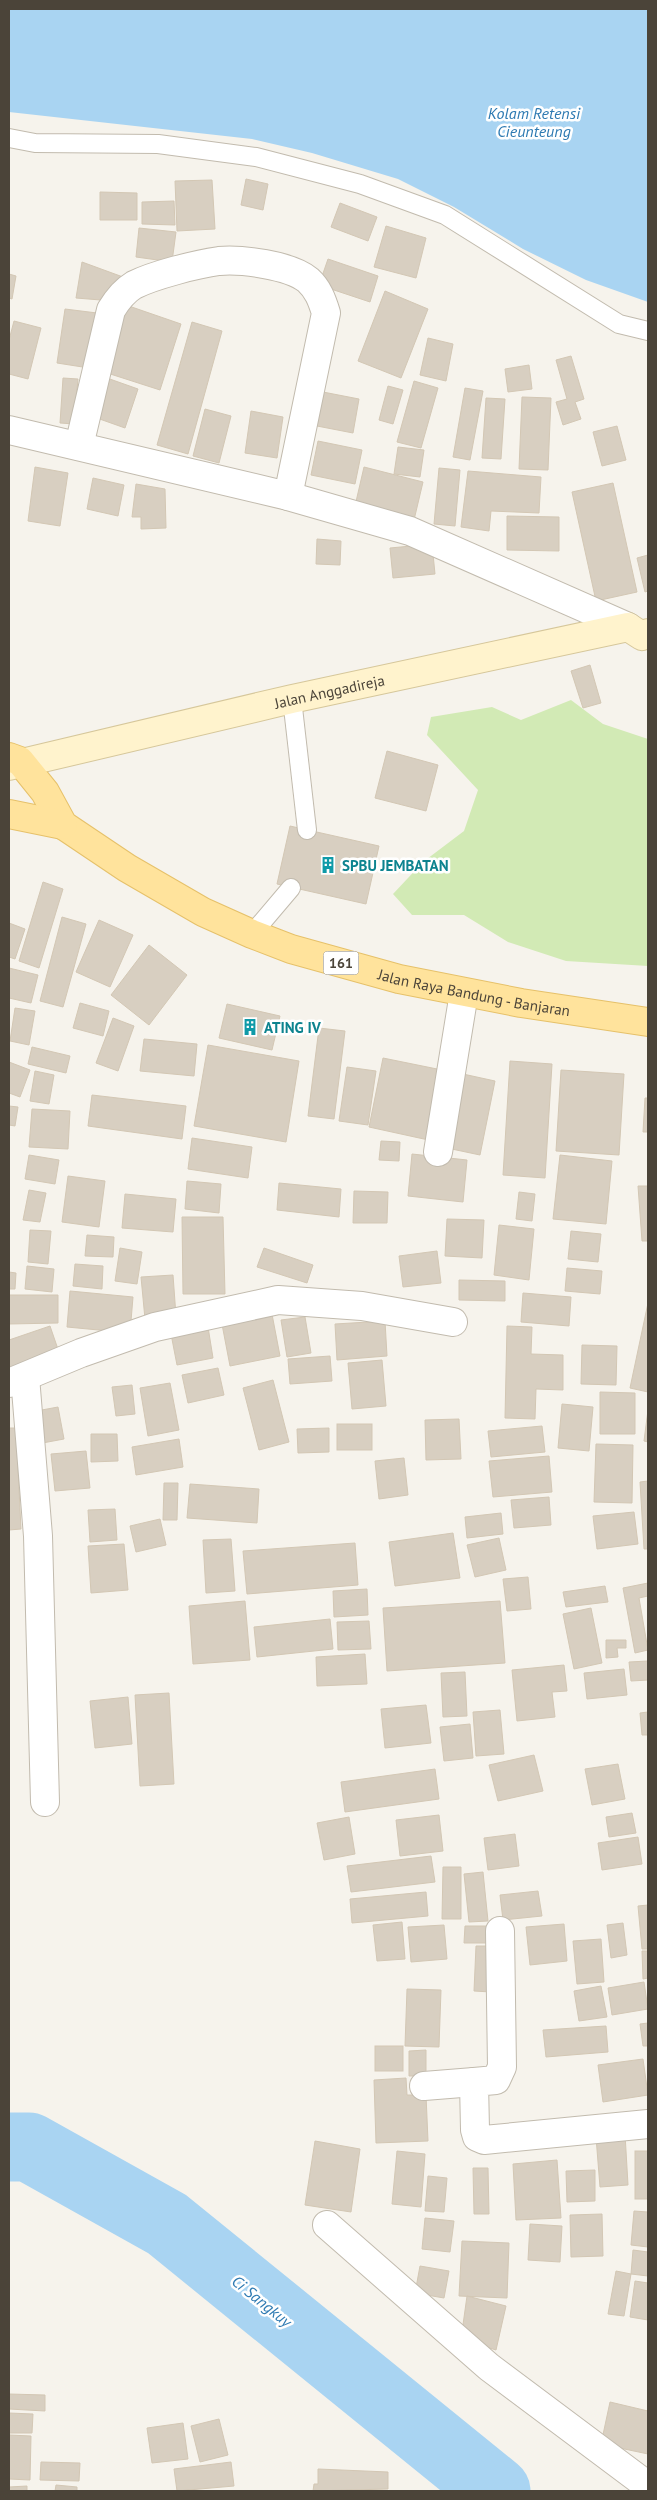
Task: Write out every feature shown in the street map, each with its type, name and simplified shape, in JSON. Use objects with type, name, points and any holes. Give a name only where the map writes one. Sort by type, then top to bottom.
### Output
[{"type":"main road","name":"Jalan Anggadireja","points":[[13,761],[292,699],[638,630]]},
{"type":"main road","name":"Jalan Raya Bandung - Banjaran","points":[[13,761],[45,792],[63,825]]},
{"type":"main road","name":"Jalan Raya Bandung - Banjaran","points":[[9,814],[63,825],[126,868],[203,912],[291,949],[398,979],[464,993],[648,1022]]},
{"type":"street","points":[[79,446],[111,310],[120,296],[134,285],[183,269],[220,261],[271,266],[307,279],[320,294],[326,313],[288,496]]},
{"type":"street","points":[[9,430],[288,496],[410,531],[638,630]]},
{"type":"street","points":[[438,1152],[464,993]]},
{"type":"street","points":[[45,1802],[38,1536],[17,1380],[155,1327],[278,1300],[362,1306],[453,1322]]},
{"type":"street","points":[[424,2086],[496,2080],[502,2067],[500,1931]]},
{"type":"street","points":[[474,2082],[475,2130],[477,2137],[484,2140],[648,2124]]},
{"type":"street","points":[[327,2225],[489,2368],[648,2486]]},
{"type":"lane","points":[[9,138],[35,143],[168,145],[256,157],[360,184],[445,215],[619,324],[648,331]]},
{"type":"lane","points":[[292,699],[307,830]]},
{"type":"lane","points":[[252,934],[291,888]]},
{"type":"green space","points":[[571,700],[603,724],[648,739],[648,966],[566,961],[508,942],[464,915],[412,915],[393,894],[423,862],[464,831],[478,790],[427,735],[431,717],[492,707],[521,720]]},
{"type":"water","name":"Kolam Retensi Cieunteung","points":[[9,9],[648,9],[648,302],[586,280],[523,249],[454,207],[398,179],[312,153],[252,139],[9,112]]},
{"type":"building","points":[[246,179],[268,184],[263,210],[241,205]]},
{"type":"building","points":[[212,180],[215,229],[177,231],[175,181]]},
{"type":"building","points":[[100,192],[137,193],[137,220],[100,220]]},
{"type":"building","points":[[174,201],[175,225],[142,224],[142,202]]},
{"type":"building","points":[[340,203],[377,217],[368,241],[331,227]]},
{"type":"building","points":[[386,226],[426,238],[416,278],[374,267]]},
{"type":"building","points":[[139,228],[176,232],[172,262],[136,257]]},
{"type":"building","points":[[328,259],[378,276],[370,302],[319,285]]},
{"type":"building","points":[[82,262],[123,277],[113,301],[76,298]]},
{"type":"building","points":[[9,274],[16,276],[12,299],[9,298]]},
{"type":"building","points":[[385,291],[428,309],[401,378],[358,361]]},
{"type":"building","points":[[123,304],[181,324],[160,390],[101,371]]},
{"type":"building","points":[[65,309],[97,313],[89,368],[57,363]]},
{"type":"building","points":[[14,321],[41,328],[28,379],[9,374],[9,340]]},
{"type":"building","points":[[192,322],[222,331],[188,454],[157,445]]},
{"type":"building","points":[[428,338],[453,344],[446,381],[420,375]]},
{"type":"building","points":[[571,356],[584,399],[575,402],[581,419],[563,425],[556,402],[567,399],[556,360]]},
{"type":"building","points":[[529,365],[532,389],[508,392],[505,369]]},
{"type":"building","points":[[63,378],[78,379],[74,424],[60,423]]},
{"type":"building","points":[[107,378],[138,389],[125,428],[94,417]]},
{"type":"building","points":[[414,381],[438,388],[421,448],[397,442]]},
{"type":"building","points":[[388,386],[403,390],[393,424],[379,420]]},
{"type":"building","points":[[465,388],[483,391],[470,460],[453,457]]},
{"type":"building","points":[[323,392],[359,399],[353,433],[317,426]]},
{"type":"building","points":[[522,397],[551,398],[548,470],[519,469]]},
{"type":"building","points":[[486,398],[505,399],[501,459],[482,458]]},
{"type":"building","points":[[205,409],[231,416],[219,463],[193,456]]},
{"type":"building","points":[[251,411],[283,417],[277,458],[245,453]]},
{"type":"building","points":[[617,426],[626,460],[602,466],[593,432]]},
{"type":"building","points":[[318,441],[362,450],[355,484],[311,475]]},
{"type":"building","points":[[398,447],[424,450],[420,477],[394,474]]},
{"type":"building","points":[[35,467],[68,473],[60,526],[28,521]]},
{"type":"building","points":[[364,467],[423,482],[414,520],[355,506]]},
{"type":"building","points":[[439,468],[460,470],[455,526],[434,524]]},
{"type":"building","points":[[468,471],[541,477],[539,513],[491,511],[489,531],[461,527]]},
{"type":"building","points":[[93,478],[124,485],[118,516],[87,509]]},
{"type":"building","points":[[613,483],[637,592],[596,601],[572,492]]},
{"type":"building","points":[[136,484],[165,489],[166,528],[141,529],[141,517],[132,517]]},
{"type":"building","points":[[507,516],[559,517],[559,551],[507,550]]},
{"type":"building","points":[[317,539],[341,541],[340,565],[316,564]]},
{"type":"building","points":[[432,544],[435,574],[393,578],[390,548]]},
{"type":"building","points":[[648,555],[648,591],[645,592],[637,558]]},
{"type":"building","points":[[590,665],[601,703],[583,708],[571,671]]},
{"type":"building","points":[[387,751],[438,765],[426,811],[375,798]]},
{"type":"building","name":"SPBU JEMBATAN","points":[[290,826],[379,846],[366,904],[277,884]]},
{"type":"building","points":[[43,882],[63,889],[39,968],[19,961]]},
{"type":"building","points":[[62,917],[86,924],[63,1007],[40,1001]]},
{"type":"building","points":[[99,920],[133,935],[110,987],[76,972]]},
{"type":"building","points":[[9,923],[25,929],[15,959],[9,957]]},
{"type":"building","points":[[149,945],[187,975],[149,1025],[111,995]]},
{"type":"building","points":[[9,968],[38,975],[31,1003],[9,998]]},
{"type":"building","points":[[80,1003],[109,1011],[103,1036],[73,1028]]},
{"type":"building","name":"ATING IV","points":[[227,1004],[280,1016],[272,1050],[219,1038]]},
{"type":"building","points":[[15,1008],[35,1011],[29,1045],[10,1041]]},
{"type":"building","points":[[113,1018],[134,1026],[118,1071],[96,1063]]},
{"type":"building","points":[[319,1028],[345,1031],[334,1119],[308,1116]]},
{"type":"building","points":[[144,1039],[197,1044],[194,1076],[140,1071]]},
{"type":"building","points":[[208,1045],[299,1061],[286,1142],[194,1126]]},
{"type":"building","points":[[32,1047],[70,1056],[66,1073],[28,1064]]},
{"type":"building","points":[[383,1058],[447,1071],[433,1141],[369,1127]]},
{"type":"building","points":[[510,1061],[552,1064],[545,1178],[503,1175]]},
{"type":"building","points":[[9,1062],[30,1070],[20,1097],[9,1093]]},
{"type":"building","points":[[347,1067],[376,1071],[368,1125],[339,1121]]},
{"type":"building","points":[[561,1070],[624,1074],[619,1155],[556,1151]]},
{"type":"building","points":[[35,1071],[54,1075],[49,1104],[30,1101]]},
{"type":"building","points":[[463,1074],[495,1081],[480,1155],[447,1148]]},
{"type":"building","points":[[92,1095],[186,1106],[182,1139],[88,1126]]},
{"type":"building","points":[[645,1098],[648,1098],[648,1132],[643,1132]]},
{"type":"building","points":[[9,1106],[18,1107],[15,1126],[9,1125]]},
{"type":"building","points":[[32,1109],[70,1111],[68,1149],[29,1147]]},
{"type":"building","points":[[192,1138],[252,1147],[248,1178],[188,1169]]},
{"type":"building","points":[[381,1141],[400,1142],[399,1161],[379,1160]]},
{"type":"building","points":[[412,1154],[467,1160],[463,1202],[408,1196]]},
{"type":"building","points":[[29,1155],[59,1160],[55,1184],[25,1179]]},
{"type":"building","points":[[560,1155],[612,1161],[606,1224],[553,1219]]},
{"type":"building","points":[[68,1176],[105,1181],[99,1227],[62,1222]]},
{"type":"building","points":[[187,1181],[221,1184],[219,1213],[185,1209]]},
{"type":"building","points":[[279,1183],[341,1189],[339,1217],[277,1210]]},
{"type":"building","points":[[638,1186],[648,1186],[648,1241],[642,1241]]},
{"type":"building","points":[[29,1190],[46,1193],[40,1222],[23,1220]]},
{"type":"building","points":[[354,1191],[388,1192],[387,1223],[353,1223]]},
{"type":"building","points":[[519,1192],[535,1194],[532,1221],[516,1219]]},
{"type":"building","points":[[125,1194],[176,1199],[173,1232],[122,1228]]},
{"type":"building","points":[[182,1217],[223,1217],[225,1294],[183,1294]]},
{"type":"building","points":[[447,1219],[484,1220],[482,1258],[445,1256]]},
{"type":"building","points":[[499,1225],[534,1229],[529,1280],[494,1275]]},
{"type":"building","points":[[30,1230],[51,1231],[48,1264],[28,1262]]},
{"type":"building","points":[[571,1231],[601,1234],[598,1262],[568,1259]]},
{"type":"building","points":[[87,1235],[114,1237],[113,1257],[85,1256]]},
{"type":"building","points":[[120,1248],[142,1252],[137,1284],[115,1281]]},
{"type":"building","points":[[264,1248],[313,1265],[307,1283],[257,1267]]},
{"type":"building","points":[[437,1251],[441,1283],[403,1287],[399,1256]]},
{"type":"building","points":[[75,1264],[103,1266],[102,1289],[73,1286]]},
{"type":"building","points":[[27,1266],[54,1269],[52,1292],[25,1289]]},
{"type":"building","points":[[567,1268],[602,1271],[600,1294],[565,1291]]},
{"type":"building","points":[[9,1272],[16,1273],[15,1289],[9,1289]]},
{"type":"building","points":[[173,1275],[176,1316],[145,1319],[141,1277]]},
{"type":"building","points":[[459,1280],[505,1281],[505,1301],[459,1300]]},
{"type":"building","points":[[70,1291],[133,1297],[130,1333],[67,1327]]},
{"type":"building","points":[[523,1293],[571,1297],[569,1326],[521,1322]]},
{"type":"building","points":[[9,1295],[58,1295],[58,1323],[9,1324]]},
{"type":"building","points":[[648,1303],[648,1392],[630,1388]]},
{"type":"building","points":[[271,1309],[280,1356],[230,1366],[221,1319]]},
{"type":"building","points":[[305,1317],[311,1353],[287,1357],[281,1320]]},
{"type":"building","points":[[385,1321],[387,1356],[337,1360],[335,1324]]},
{"type":"building","points":[[50,1326],[61,1358],[9,1376],[9,1340]]},
{"type":"building","points":[[507,1326],[532,1327],[531,1354],[563,1355],[563,1390],[536,1389],[535,1419],[505,1418]]},
{"type":"building","points":[[208,1327],[213,1358],[177,1365],[171,1334]]},
{"type":"building","points":[[582,1345],[617,1346],[616,1385],[581,1384]]},
{"type":"building","points":[[330,1356],[332,1381],[290,1384],[288,1359]]},
{"type":"building","points":[[382,1360],[386,1406],[352,1409],[348,1363]]},
{"type":"building","points":[[218,1368],[224,1395],[188,1403],[182,1375]]},
{"type":"building","points":[[273,1380],[289,1442],[259,1450],[243,1388]]},
{"type":"building","points":[[170,1383],[179,1430],[148,1436],[140,1388]]},
{"type":"building","points":[[132,1385],[135,1414],[116,1416],[112,1387]]},
{"type":"building","points":[[600,1392],[635,1393],[635,1434],[600,1434]]},
{"type":"building","points":[[562,1404],[593,1407],[589,1451],[558,1448]]},
{"type":"building","points":[[58,1407],[64,1439],[37,1444],[31,1412]]},
{"type":"building","points":[[648,1410],[648,1442],[644,1441]]},
{"type":"building","points":[[459,1419],[461,1459],[426,1460],[425,1420]]},
{"type":"building","points":[[337,1424],[372,1424],[372,1450],[337,1450]]},
{"type":"building","points":[[542,1426],[545,1452],[491,1457],[488,1431]]},
{"type":"building","points":[[9,1428],[16,1428],[21,1529],[9,1530]]},
{"type":"building","points":[[329,1428],[329,1452],[298,1453],[297,1429]]},
{"type":"building","points":[[91,1434],[117,1434],[118,1461],[91,1462]]},
{"type":"building","points":[[179,1439],[183,1467],[136,1475],[132,1447]]},
{"type":"building","points":[[596,1444],[633,1445],[632,1503],[594,1502]]},
{"type":"building","points":[[86,1451],[90,1488],[55,1491],[51,1454]]},
{"type":"building","points":[[549,1456],[552,1492],[493,1497],[489,1461]]},
{"type":"building","points":[[404,1458],[408,1495],[379,1499],[375,1461]]},
{"type":"building","points":[[648,1481],[648,1549],[644,1549],[640,1482]]},
{"type":"building","points":[[164,1483],[178,1483],[177,1520],[163,1520]]},
{"type":"building","points":[[190,1484],[259,1489],[257,1523],[187,1518]]},
{"type":"building","points":[[549,1497],[551,1525],[514,1528],[511,1500]]},
{"type":"building","points":[[115,1509],[117,1540],[90,1542],[88,1510]]},
{"type":"building","points":[[634,1512],[638,1544],[597,1549],[593,1516]]},
{"type":"building","points":[[501,1513],[503,1534],[467,1538],[465,1517]]},
{"type":"building","points":[[160,1519],[166,1545],[136,1552],[130,1526]]},
{"type":"building","points":[[453,1533],[460,1578],[395,1586],[389,1542]]},
{"type":"building","points":[[499,1538],[506,1570],[475,1577],[467,1545]]},
{"type":"building","points":[[231,1539],[235,1591],[206,1593],[203,1540]]},
{"type":"building","points":[[355,1543],[358,1585],[247,1594],[243,1551]]},
{"type":"building","points":[[124,1544],[128,1590],[91,1593],[88,1546]]},
{"type":"building","points":[[528,1577],[531,1609],[507,1611],[503,1579]]},
{"type":"building","points":[[648,1583],[648,1596],[639,1598],[648,1650],[635,1653],[623,1588]]},
{"type":"building","points":[[605,1586],[608,1602],[566,1607],[563,1592]]},
{"type":"building","points":[[367,1589],[368,1615],[334,1617],[333,1591]]},
{"type":"building","points":[[245,1601],[250,1660],[193,1664],[189,1606]]},
{"type":"building","points":[[500,1601],[505,1663],[387,1671],[383,1608]]},
{"type":"building","points":[[591,1608],[602,1663],[574,1669],[563,1614]]},
{"type":"building","points":[[330,1619],[333,1649],[257,1657],[254,1627]]},
{"type":"building","points":[[369,1621],[371,1649],[338,1650],[337,1622]]},
{"type":"building","points":[[606,1640],[626,1640],[626,1648],[617,1648],[618,1657],[606,1658]]},
{"type":"building","points":[[365,1654],[367,1684],[317,1686],[316,1657]]},
{"type":"building","points":[[648,1661],[648,1680],[631,1681],[629,1662]]},
{"type":"building","points":[[564,1665],[567,1691],[552,1692],[555,1717],[517,1721],[512,1670]]},
{"type":"building","points":[[624,1669],[627,1695],[587,1699],[584,1673]]},
{"type":"building","points":[[465,1672],[467,1716],[443,1717],[441,1673]]},
{"type":"building","points":[[169,1693],[174,1784],[140,1786],[135,1695]]},
{"type":"building","points":[[128,1697],[132,1744],[95,1748],[90,1701]]},
{"type":"building","points":[[426,1705],[431,1743],[385,1748],[381,1709]]},
{"type":"building","points":[[500,1710],[504,1754],[476,1756],[473,1712]]},
{"type":"building","points":[[648,1712],[648,1735],[642,1735],[640,1713]]},
{"type":"building","points":[[470,1724],[473,1758],[444,1761],[440,1727]]},
{"type":"building","points":[[534,1755],[543,1791],[498,1801],[489,1765]]},
{"type":"building","points":[[618,1764],[625,1799],[592,1805],[585,1769]]},
{"type":"building","points":[[435,1769],[439,1799],[345,1812],[341,1782]]},
{"type":"building","points":[[632,1813],[636,1833],[609,1837],[606,1817]]},
{"type":"building","points":[[439,1815],[443,1851],[400,1856],[396,1820]]},
{"type":"building","points":[[349,1817],[355,1854],[324,1860],[317,1823]]},
{"type":"building","points":[[515,1834],[519,1866],[488,1870],[484,1838]]},
{"type":"building","points":[[638,1837],[642,1864],[602,1870],[598,1843]]},
{"type":"building","points":[[431,1856],[435,1882],[351,1892],[347,1866]]},
{"type":"building","points":[[443,1867],[461,1867],[461,1919],[442,1919]]},
{"type":"building","points":[[483,1872],[488,1921],[469,1922],[464,1874]]},
{"type":"building","points":[[538,1891],[542,1916],[503,1920],[500,1895]]},
{"type":"building","points":[[426,1892],[428,1916],[352,1923],[350,1899]]},
{"type":"building","points":[[648,1905],[648,1949],[642,1949],[638,1906]]},
{"type":"building","points":[[402,1922],[405,1959],[377,1961],[373,1925]]},
{"type":"building","points":[[623,1923],[627,1955],[611,1958],[607,1925]]},
{"type":"building","points":[[564,1924],[567,1961],[530,1965],[526,1927]]},
{"type":"building","points":[[444,1925],[447,1959],[411,1962],[408,1927]]},
{"type":"building","points":[[465,1926],[493,1926],[493,1943],[464,1943]]},
{"type":"building","points":[[601,1939],[604,1982],[577,1984],[573,1941]]},
{"type":"building","points":[[476,1946],[493,1946],[491,1992],[474,1991]]},
{"type":"building","points":[[642,1951],[648,1951],[648,1978],[643,1979]]},
{"type":"building","points":[[644,1982],[648,2009],[612,2015],[608,1988]]},
{"type":"building","points":[[601,1986],[607,2017],[579,2021],[574,1991]]},
{"type":"building","points":[[407,1989],[441,1990],[439,2047],[405,2046]]},
{"type":"building","points":[[648,2023],[648,2046],[643,2046],[640,2024]]},
{"type":"building","points":[[606,2026],[608,2052],[546,2057],[543,2030]]},
{"type":"building","points":[[375,2046],[403,2046],[403,2071],[375,2071]]},
{"type":"building","points":[[426,2050],[426,2076],[409,2076],[409,2051]]},
{"type":"building","points":[[643,2059],[648,2095],[603,2102],[598,2065]]},
{"type":"building","points":[[406,2078],[407,2095],[426,2095],[428,2141],[376,2143],[374,2080]]},
{"type":"building","points":[[625,2134],[628,2185],[600,2187],[596,2137]]},
{"type":"building","points":[[315,2141],[360,2149],[351,2212],[305,2205]]},
{"type":"building","points":[[397,2151],[425,2154],[421,2207],[392,2204]]},
{"type":"building","points":[[635,2151],[648,2151],[648,2199],[635,2199]]},
{"type":"building","points":[[557,2160],[561,2218],[516,2220],[513,2164]]},
{"type":"building","points":[[473,2168],[488,2168],[489,2214],[474,2214]]},
{"type":"building","points":[[595,2170],[595,2201],[567,2202],[566,2171]]},
{"type":"building","points":[[428,2176],[447,2178],[444,2212],[425,2211]]},
{"type":"building","points":[[634,2211],[648,2212],[648,2247],[631,2245]]},
{"type":"building","points":[[602,2214],[603,2256],[571,2257],[570,2215]]},
{"type":"building","points":[[425,2218],[454,2221],[450,2252],[422,2249]]},
{"type":"building","points":[[530,2224],[562,2226],[560,2262],[528,2260]]},
{"type":"building","points":[[462,2241],[509,2243],[507,2298],[459,2296]]},
{"type":"building","points":[[633,2250],[648,2252],[648,2276],[631,2274]]},
{"type":"building","points":[[420,2266],[449,2271],[444,2298],[415,2293]]},
{"type":"building","points":[[616,2271],[631,2274],[624,2316],[608,2314]]},
{"type":"building","points":[[635,2281],[648,2283],[648,2320],[630,2317]]},
{"type":"building","points":[[467,2296],[506,2306],[496,2350],[461,2339]]},
{"type":"building","points":[[9,2394],[45,2395],[45,2411],[9,2409]]},
{"type":"building","points":[[610,2402],[648,2411],[648,2454],[601,2444]]},
{"type":"building","points":[[9,2413],[33,2414],[32,2433],[9,2433]]},
{"type":"building","points":[[219,2419],[228,2455],[200,2462],[191,2426]]},
{"type":"building","points":[[183,2423],[188,2459],[152,2463],[147,2428]]},
{"type":"building","points":[[9,2435],[31,2436],[30,2480],[9,2479]]},
{"type":"building","points":[[41,2462],[80,2463],[79,2481],[40,2480]]},
{"type":"building","points":[[231,2462],[234,2486],[177,2491],[174,2469]]},
{"type":"building","points":[[318,2469],[388,2472],[388,2489],[313,2491],[314,2484],[318,2484]]},
{"type":"building","points":[[56,2485],[77,2487],[77,2491],[55,2491]]},
{"type":"building","points":[[27,2486],[27,2491],[9,2491],[9,2487]]},
{"type":"waterway","name":"Ci Sangkuy","points":[[9,2147],[29,2147],[167,2224],[496,2491]]},
{"type":"place","name":"SPBU JEMBATAN","points":[[328,865]]},
{"type":"place","name":"ATING IV","points":[[250,1027]]}]
